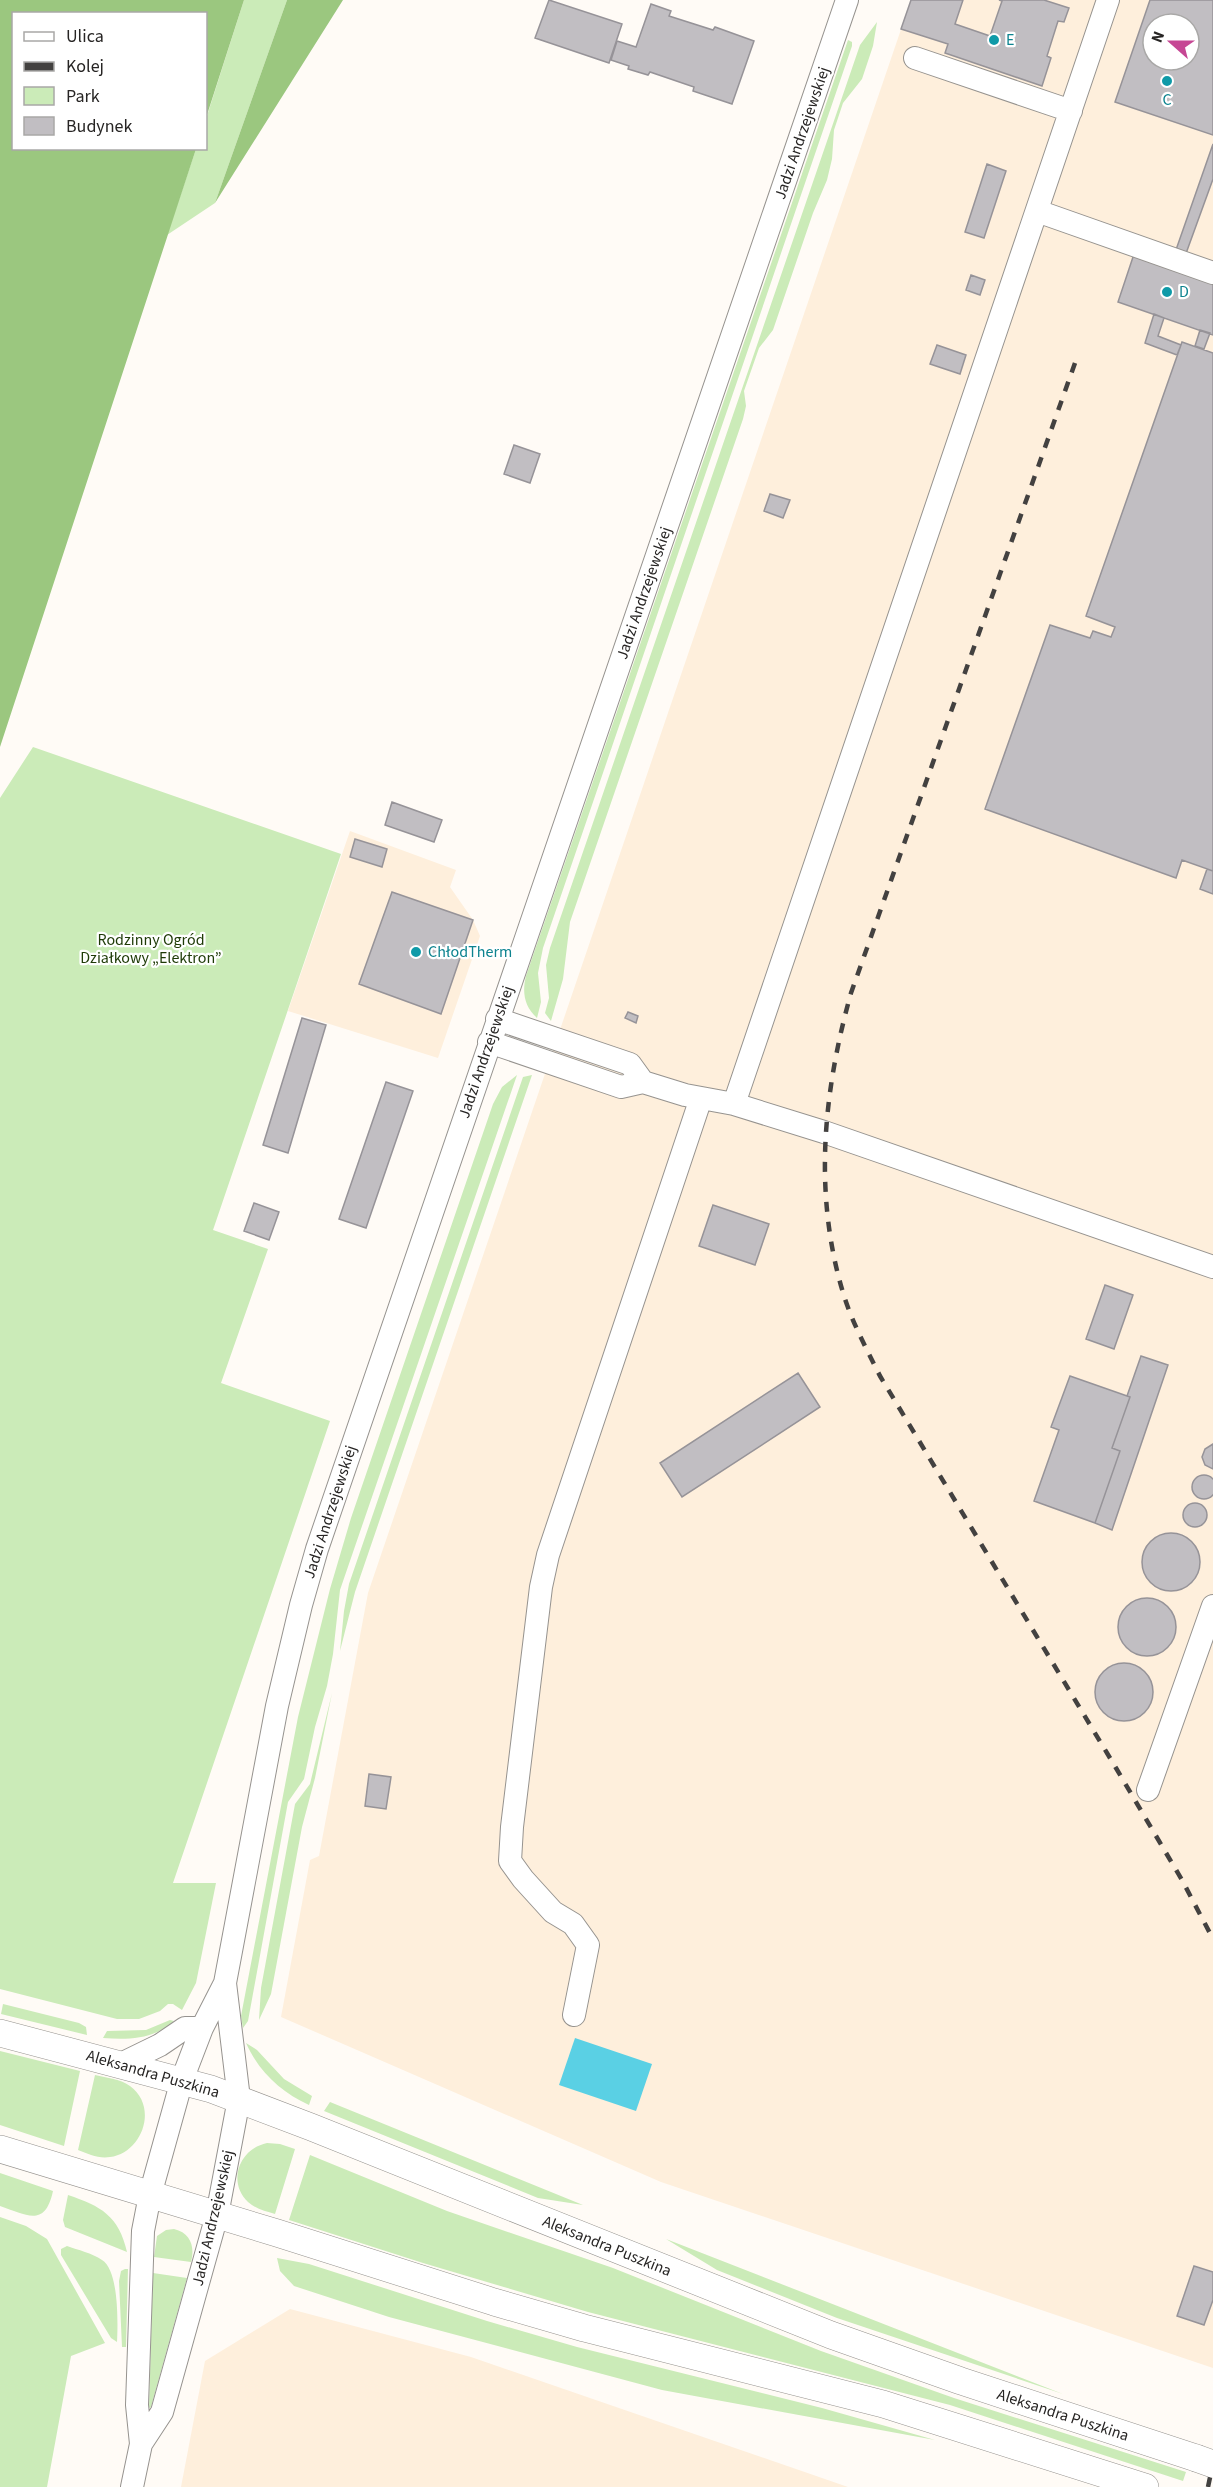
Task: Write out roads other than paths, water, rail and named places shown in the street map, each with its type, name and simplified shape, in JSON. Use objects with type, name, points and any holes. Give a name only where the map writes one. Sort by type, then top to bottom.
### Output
[{"type":"main road","name":"Aleksandra Puszkina","points":[[0,2033],[182,2080],[239,2099],[831,2335],[961,2381],[1204,2461]]},
{"type":"main road","points":[[0,2149],[494,2302],[584,2328],[883,2404],[1145,2487]]},
{"type":"street","name":"Jadzi Andrzejewskiej","points":[[132,2487],[141,2444],[136,2405],[143,2231],[150,2195],[182,2080],[202,2028],[225,1983],[266,1760],[301,1605],[332,1502],[847,0]]},
{"type":"street","points":[[734,1104],[1108,0]]},
{"type":"street","points":[[915,58],[1071,111]]},
{"type":"street","points":[[1037,211],[1213,273]]},
{"type":"street","points":[[497,1019],[630,1064],[643,1082]]},
{"type":"street","points":[[489,1042],[621,1087],[643,1082],[701,1098],[734,1104],[824,1132],[1213,1268]]},
{"type":"street","points":[[574,2015],[588,1945],[573,1924],[554,1912],[523,1879],[510,1861],[512,1827],[541,1587],[548,1555],[701,1098]]},
{"type":"street","points":[[1148,1790],[1213,1606]]},
{"type":"street","name":"Jadzi Andrzejewskiej","points":[[141,2444],[162,2412],[217,2215],[239,2099],[225,1983]]},
{"type":"street","points":[[121,2064],[160,2045],[185,2028],[202,2028]]},
{"type":"water","points":[[575,2038],[652,2064],[636,2111],[559,2085]]},
{"type":"railway","points":[[1075,363],[851,993],[841,1031],[828,1106],[825,1144],[828,1220],[834,1258],[844,1296],[880,1376],[1116,1768],[1182,1880],[1213,1939]]},
{"type":"railway","points":[[1208,2487],[1213,2463]]},
{"type":"place","name":"E","points":[[994,40]]},
{"type":"place","name":"C","points":[[1167,81]]},
{"type":"place","name":"D","points":[[1167,292]]},
{"type":"place","name":"ChłodTherm","points":[[416,952]]},
{"type":"park label","name":"Rodzinny Ogród Działkowy „Elektron”","points":[[151,949]]}]
